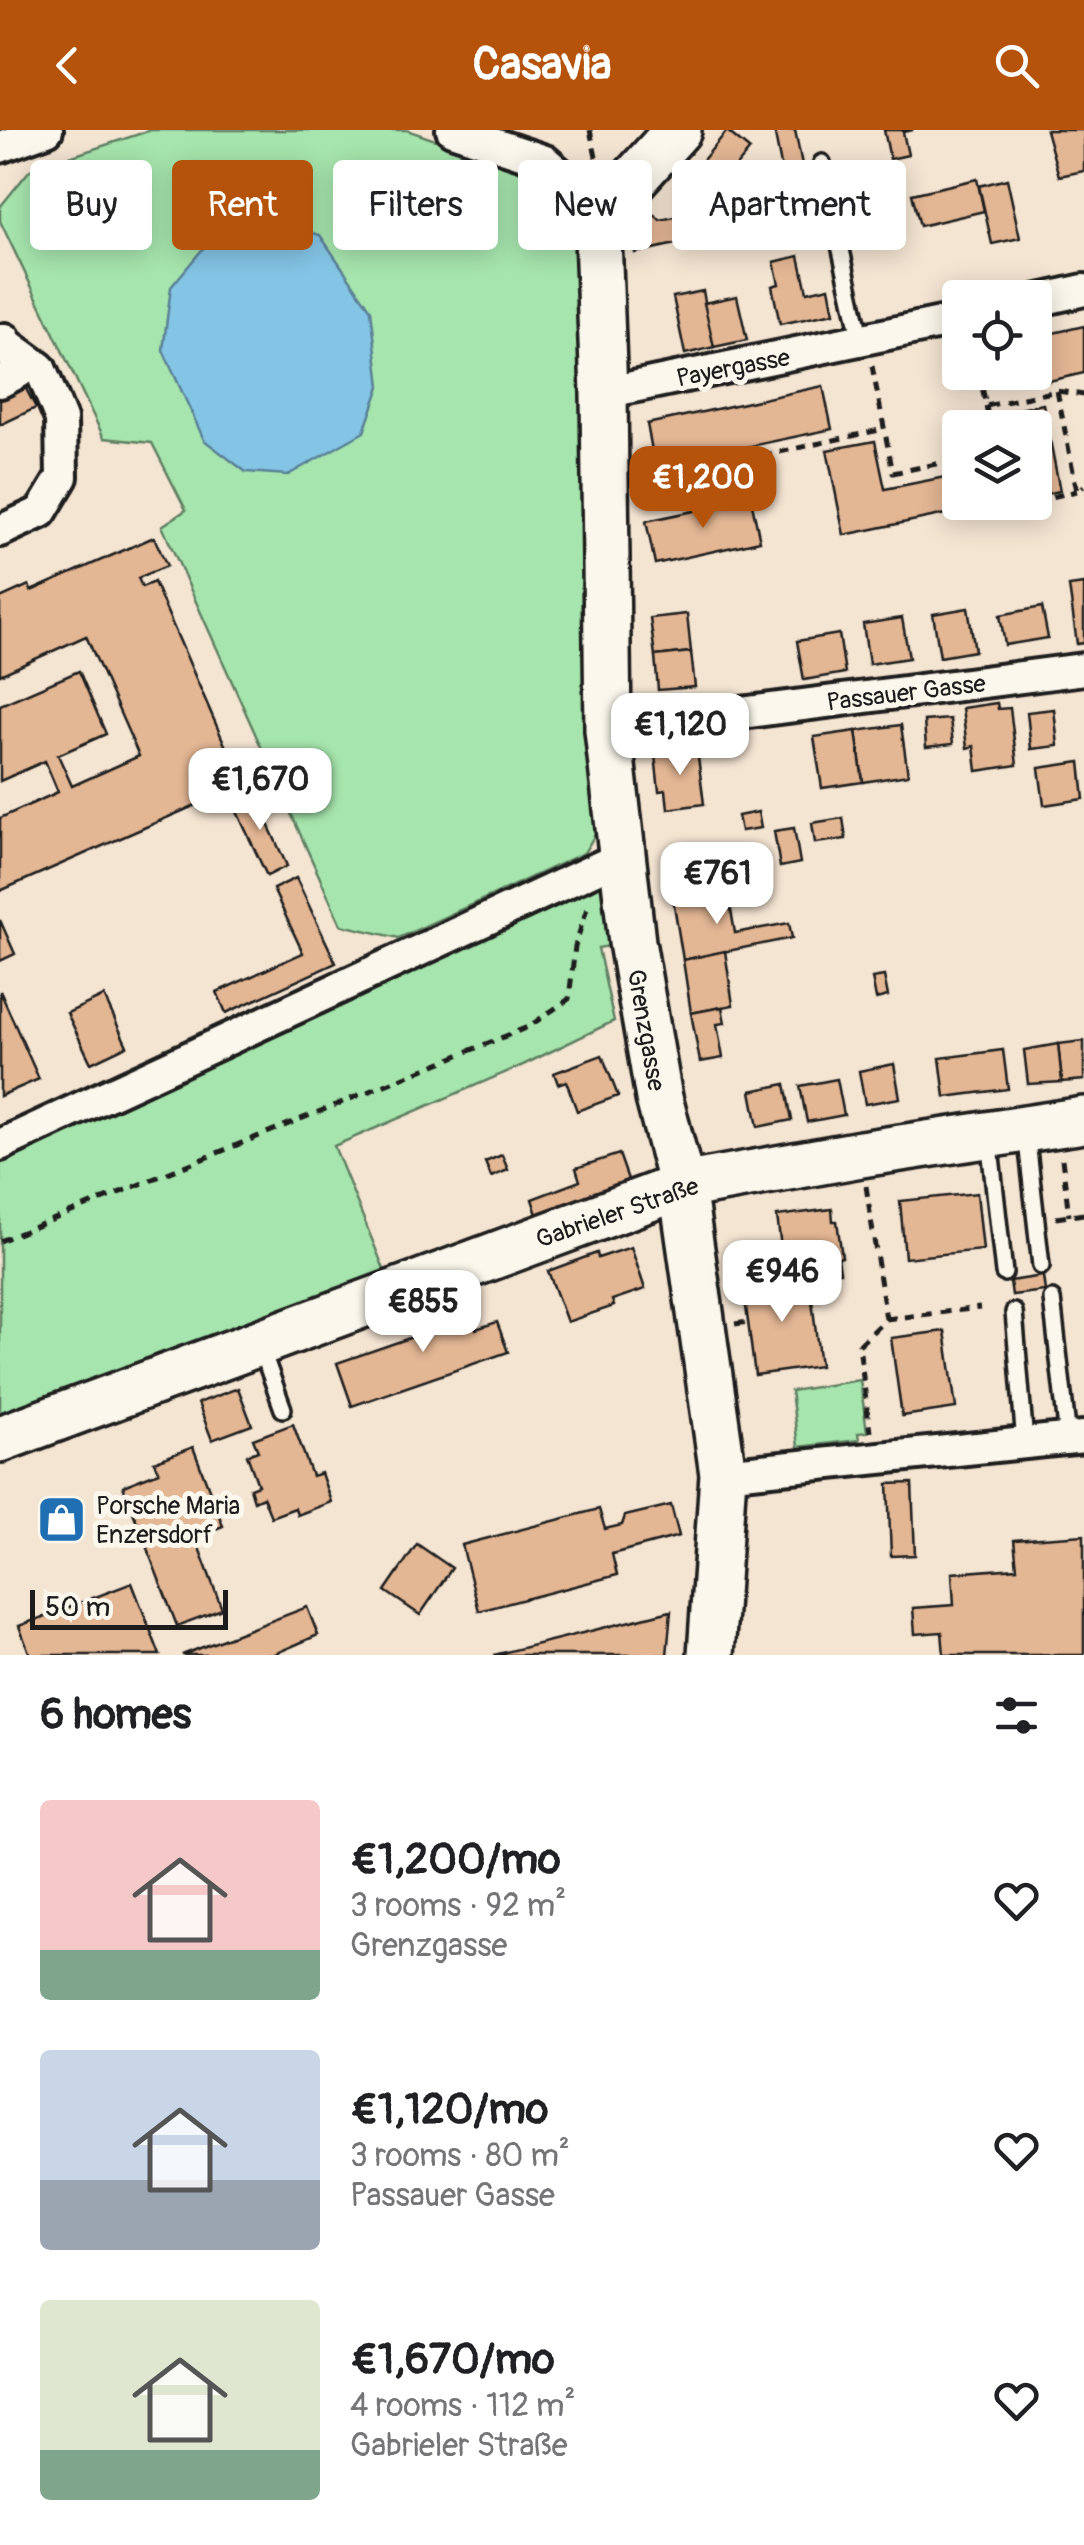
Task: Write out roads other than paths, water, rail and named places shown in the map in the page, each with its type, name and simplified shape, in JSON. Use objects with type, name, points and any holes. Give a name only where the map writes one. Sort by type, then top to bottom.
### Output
[{"type":"street","points":[[0,147],[47,130]]},
{"type":"street","points":[[452,130],[541,160]]},
{"type":"street","points":[[651,160],[678,130]]},
{"type":"street","name":"Grenzgasse","points":[[598,250],[608,730],[620,856],[658,1098],[682,1186],[723,1474],[711,1655]]},
{"type":"street","points":[[1052,297],[1084,290]]},
{"type":"street","name":"Payergasse","points":[[604,394],[942,322]]},
{"type":"street","points":[[0,382],[19,372],[4,337]]},
{"type":"street","points":[[0,530],[41,512],[62,477],[60,419],[40,368],[4,337]]},
{"type":"street","name":"Passauer Gasse","points":[[608,730],[1084,670]]},
{"type":"street","points":[[0,1145],[620,856]]},
{"type":"street","name":"Gabrieler Straße","points":[[0,1440],[682,1186],[1039,1126]]},
{"type":"street","points":[[723,1474],[1076,1437]]},
{"type":"lane","points":[[843,250],[864,341]]},
{"type":"lane","points":[[1039,1126],[1041,1266]]},
{"type":"lane","points":[[1004,1273],[1039,1126]]},
{"type":"lane","points":[[1052,1299],[1076,1437]]},
{"type":"lane","points":[[1014,1312],[1025,1442]]},
{"type":"lane","points":[[259,1341],[284,1409]]},
{"type":"water","points":[[313,233],[320,235],[371,310],[380,386],[364,432],[288,475],[246,472],[204,440],[163,350],[171,287],[202,250],[313,250]]},
{"type":"place","name":"Porsche Maria Enzersdorf","points":[[61,1519]]}]
